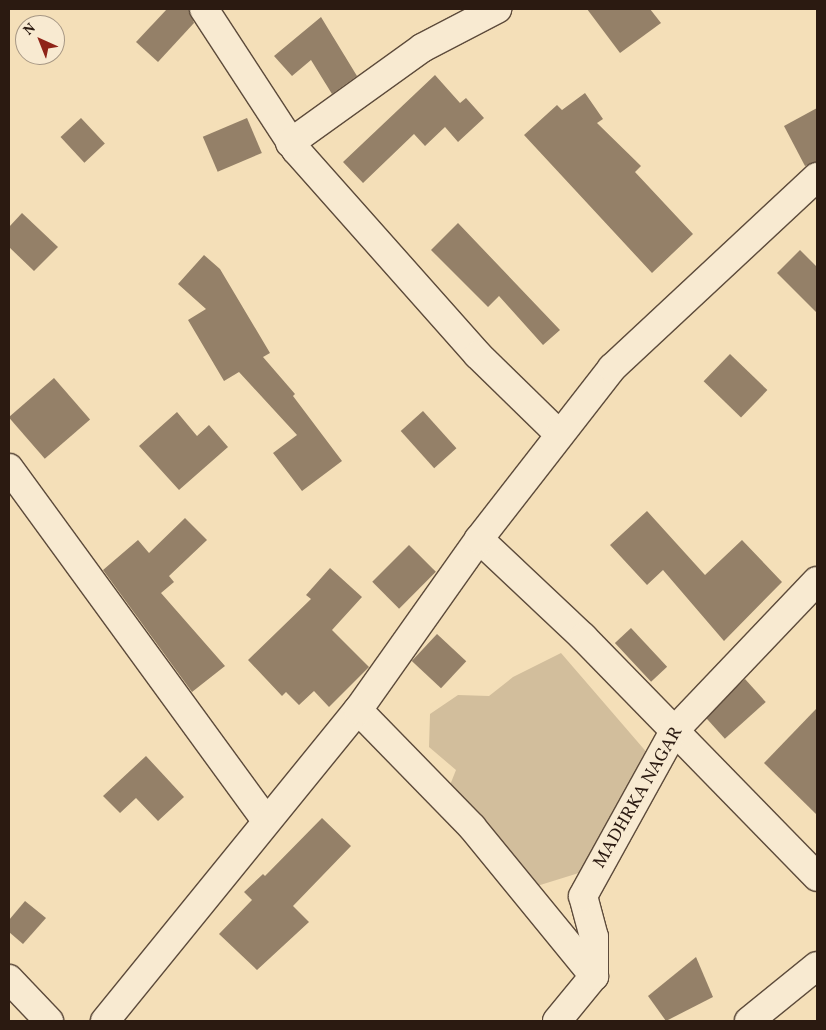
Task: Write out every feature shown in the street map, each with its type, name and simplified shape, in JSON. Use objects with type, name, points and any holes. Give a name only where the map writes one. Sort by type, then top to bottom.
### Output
[{"type":"street","points":[[204,9],[290,143],[478,355],[558,434]]},
{"type":"street","points":[[290,143],[422,48],[497,9]]},
{"type":"street","points":[[105,1021],[265,819],[358,710],[479,539],[558,434],[612,368],[817,177]]},
{"type":"street","points":[[9,468],[265,819]]},
{"type":"street","points":[[479,539],[674,731],[817,877]]},
{"type":"street","name":"MADHRKA NAGAR","points":[[594,976],[594,936],[583,896],[674,731],[817,582]]},
{"type":"street","points":[[358,710],[472,826],[594,976],[557,1021]]},
{"type":"street","points":[[749,1021],[817,966]]},
{"type":"street","points":[[9,978],[49,1021]]},
{"type":"shaded area","points":[[561,653],[649,755],[582,872],[537,886],[450,785],[456,770],[429,747],[430,714],[458,695],[489,696],[513,677]]},
{"type":"building","points":[[167,9],[189,9],[194,23],[158,62],[136,42]]},
{"type":"building","points":[[587,9],[650,9],[661,23],[620,53]]},
{"type":"building","points":[[321,17],[357,76],[332,94],[311,60],[292,76],[274,56]]},
{"type":"building","points":[[435,75],[460,103],[466,98],[484,118],[458,142],[445,127],[425,146],[414,134],[363,183],[343,162]]},
{"type":"building","points":[[585,93],[603,119],[597,123],[641,166],[635,172],[693,234],[652,273],[524,135],[557,105],[562,110]]},
{"type":"building","points":[[817,108],[817,162],[805,166],[784,126]]},
{"type":"building","points":[[81,118],[105,144],[84,163],[61,137]]},
{"type":"building","points":[[247,118],[262,153],[218,172],[203,137]]},
{"type":"building","points":[[22,213],[58,247],[34,271],[9,247],[9,227]]},
{"type":"building","points":[[458,223],[560,330],[543,345],[499,296],[488,307],[431,250]]},
{"type":"building","points":[[800,250],[817,267],[817,313],[777,273]]},
{"type":"building","points":[[204,255],[220,269],[270,353],[263,357],[295,394],[293,396],[342,461],[302,491],[273,453],[297,435],[239,372],[224,381],[188,320],[206,309],[178,284]]},
{"type":"building","points":[[730,354],[767,390],[741,417],[704,381]]},
{"type":"building","points":[[54,378],[90,420],[45,459],[9,417]]},
{"type":"building","points":[[423,411],[456,448],[434,468],[401,431]]},
{"type":"building","points":[[177,412],[197,436],[209,425],[228,447],[179,490],[139,446]]},
{"type":"building","points":[[647,511],[705,575],[742,540],[782,582],[724,641],[663,570],[647,585],[610,545]]},
{"type":"building","points":[[185,518],[207,540],[169,576],[174,582],[161,593],[225,666],[192,692],[103,570],[138,540],[149,553]]},
{"type":"building","points":[[409,545],[436,572],[399,609],[372,582]]},
{"type":"building","points":[[330,568],[362,597],[332,630],[369,667],[329,707],[314,691],[299,705],[286,692],[282,696],[248,660],[311,599],[306,595]]},
{"type":"building","points":[[631,628],[667,667],[651,682],[615,643]]},
{"type":"building","points":[[437,634],[466,661],[441,688],[412,661]]},
{"type":"building","points":[[745,679],[766,702],[725,739],[704,716]]},
{"type":"building","points":[[817,708],[817,815],[764,763]]},
{"type":"building","points":[[146,756],[184,797],[158,821],[136,798],[120,813],[103,796]]},
{"type":"building","points":[[322,818],[351,846],[293,906],[309,922],[257,970],[219,934],[252,900],[244,892],[263,874],[265,876]]},
{"type":"building","points":[[25,901],[46,918],[23,944],[9,932],[9,920]]},
{"type":"building","points":[[696,957],[713,997],[666,1021],[648,996]]}]
